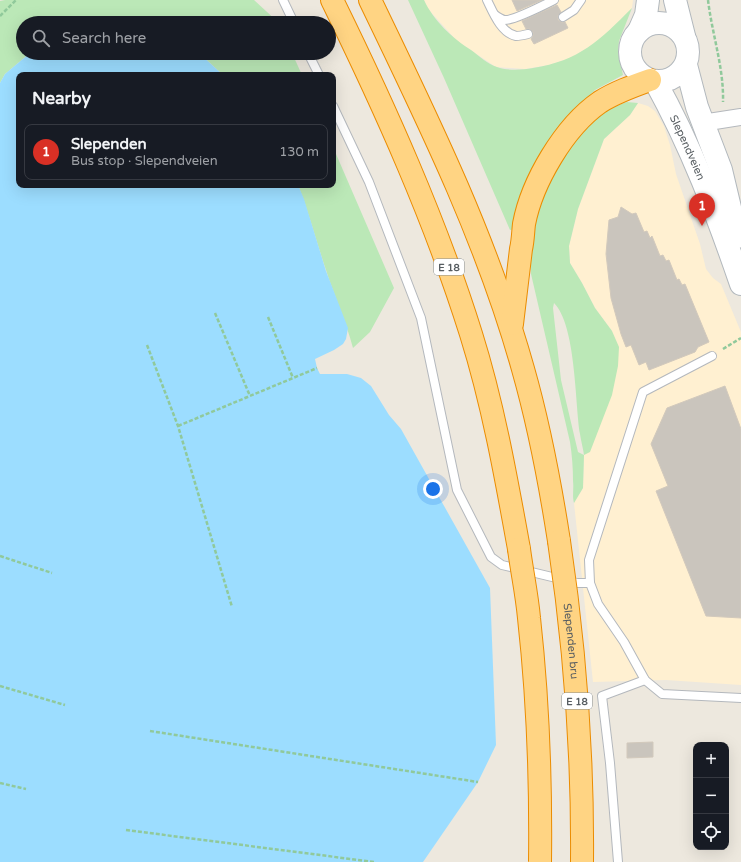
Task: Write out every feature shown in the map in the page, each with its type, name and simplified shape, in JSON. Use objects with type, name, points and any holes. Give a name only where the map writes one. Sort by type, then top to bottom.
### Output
[{"type":"highway","name":"E 18","points":[[332,0],[406,162],[434,228],[472,335],[495,421],[519,549],[529,617],[534,667],[539,762],[540,862]]},
{"type":"highway","name":"E 18","points":[[370,0],[426,117],[470,215],[511,331]]},
{"type":"highway","name":"E 18","points":[[511,331],[524,224],[533,195],[544,171],[566,137],[587,112],[615,93],[653,80]]},
{"type":"highway","name":"Slependen bru","points":[[511,331],[523,369],[540,435],[560,541],[569,609],[576,685],[580,760],[582,862]]},
{"type":"main road","points":[[648,0],[646,15],[639,31],[633,39],[630,49],[631,59],[635,68],[641,75],[653,80],[661,81],[676,76],[683,70],[686,65],[688,55],[688,45],[684,36],[675,0]]},
{"type":"main road","points":[[639,31],[647,26],[657,23],[667,24],[677,28],[684,36]]},
{"type":"main road","name":"Slependveien","points":[[686,65],[692,94],[721,170],[741,252]]},
{"type":"main road","name":"Slependveien","points":[[653,80],[670,107],[696,163],[741,284]]},
{"type":"street","points":[[702,123],[741,117]]},
{"type":"lane","points":[[284,0],[291,16]]},
{"type":"lane","points":[[487,0],[503,29],[517,36],[528,34]]},
{"type":"lane","points":[[495,15],[503,20],[508,20],[554,0]]},
{"type":"lane","points":[[563,17],[574,10],[581,0]]},
{"type":"lane","points":[[312,60],[318,72]]},
{"type":"lane","points":[[336,112],[369,182],[421,318],[457,490],[491,557],[502,565],[577,583],[590,583]]},
{"type":"lane","points":[[712,356],[643,392],[590,560],[590,583],[598,604],[624,642],[645,680],[662,694],[741,698]]},
{"type":"lane","points":[[618,862],[610,763],[602,696],[645,680]]},
{"type":"path","points":[[0,16],[16,0]]},
{"type":"path","points":[[708,0],[724,92],[723,104]]},
{"type":"path","points":[[215,313],[250,396]]},
{"type":"path","points":[[268,317],[293,378]]},
{"type":"path","points":[[712,356],[741,338]]},
{"type":"path","points":[[147,345],[178,426],[232,607]]},
{"type":"path","points":[[178,426],[316,368]]},
{"type":"path","points":[[0,556],[52,573]]},
{"type":"path","points":[[0,686],[65,705]]},
{"type":"path","points":[[150,731],[478,782]]},
{"type":"path","points":[[0,783],[26,789]]},
{"type":"path","points":[[126,830],[374,862]]},
{"type":"shaded area","points":[[424,0],[633,0],[632,8],[612,29],[591,46],[571,58],[549,65],[525,69],[496,67],[457,41],[428,9]]},
{"type":"shaded area","points":[[638,103],[648,106],[655,111],[664,126],[670,145],[676,174],[700,244],[706,269],[713,278],[721,284],[741,332],[741,685],[666,680],[593,682],[574,503],[583,488],[584,455],[612,331],[595,308],[570,263],[569,246],[578,209],[604,139],[630,115]]},
{"type":"green space","points":[[254,0],[271,16],[16,16],[16,60],[22,60],[5,74],[0,83],[0,1]]},
{"type":"green space","points":[[408,0],[424,0],[438,22],[457,40],[490,64],[510,70],[529,69],[549,65],[576,54],[588,47],[610,30],[632,8],[619,41],[618,52],[623,75],[595,90],[562,124],[542,151],[524,187],[515,229],[510,230],[444,78]]},
{"type":"green space","points":[[207,60],[295,60],[301,72],[220,72]]},
{"type":"green space","points":[[627,102],[638,103],[630,115],[604,139],[578,209],[569,246],[570,263],[595,308],[612,331],[619,347],[618,366],[612,395],[590,452],[584,455],[583,488],[574,503],[573,466],[570,442],[531,274],[531,236],[535,218],[546,189],[570,148],[588,126],[597,118],[606,111]],"holes":[[[554,303],[567,328],[571,346],[578,420],[584,455],[578,452],[561,380],[553,308]]]},
{"type":"green space","points":[[336,154],[394,288],[370,332],[353,348],[329,280],[299,188],[336,188]]},
{"type":"water","points":[[22,60],[207,60],[220,72],[16,72],[16,188],[299,188],[326,271],[348,328],[346,339],[343,344],[315,359],[317,368],[320,374],[347,374],[361,378],[371,386],[389,415],[401,429],[490,588],[496,745],[478,782],[423,862],[0,862],[0,83],[5,74]]},
{"type":"building","points":[[512,0],[542,0],[517,11]]},
{"type":"building","points":[[557,5],[561,12],[558,15],[558,20],[565,22],[568,28],[534,44],[531,39],[533,32],[530,29],[526,29],[522,21]]},
{"type":"building","points":[[621,207],[632,214],[636,213],[644,232],[647,231],[650,238],[652,236],[660,256],[663,255],[666,261],[669,260],[677,280],[679,279],[682,285],[685,284],[709,342],[698,347],[695,352],[649,370],[646,362],[639,365],[631,345],[626,347],[611,298],[606,254],[609,220],[618,217]]},
{"type":"building","points":[[725,386],[741,429],[741,618],[706,616],[656,491],[668,486],[651,444],[667,408]]},
{"type":"building","points":[[653,742],[653,757],[627,758],[627,743]]},
{"type":"place","name":"Slependen","points":[[702,226]]}]
